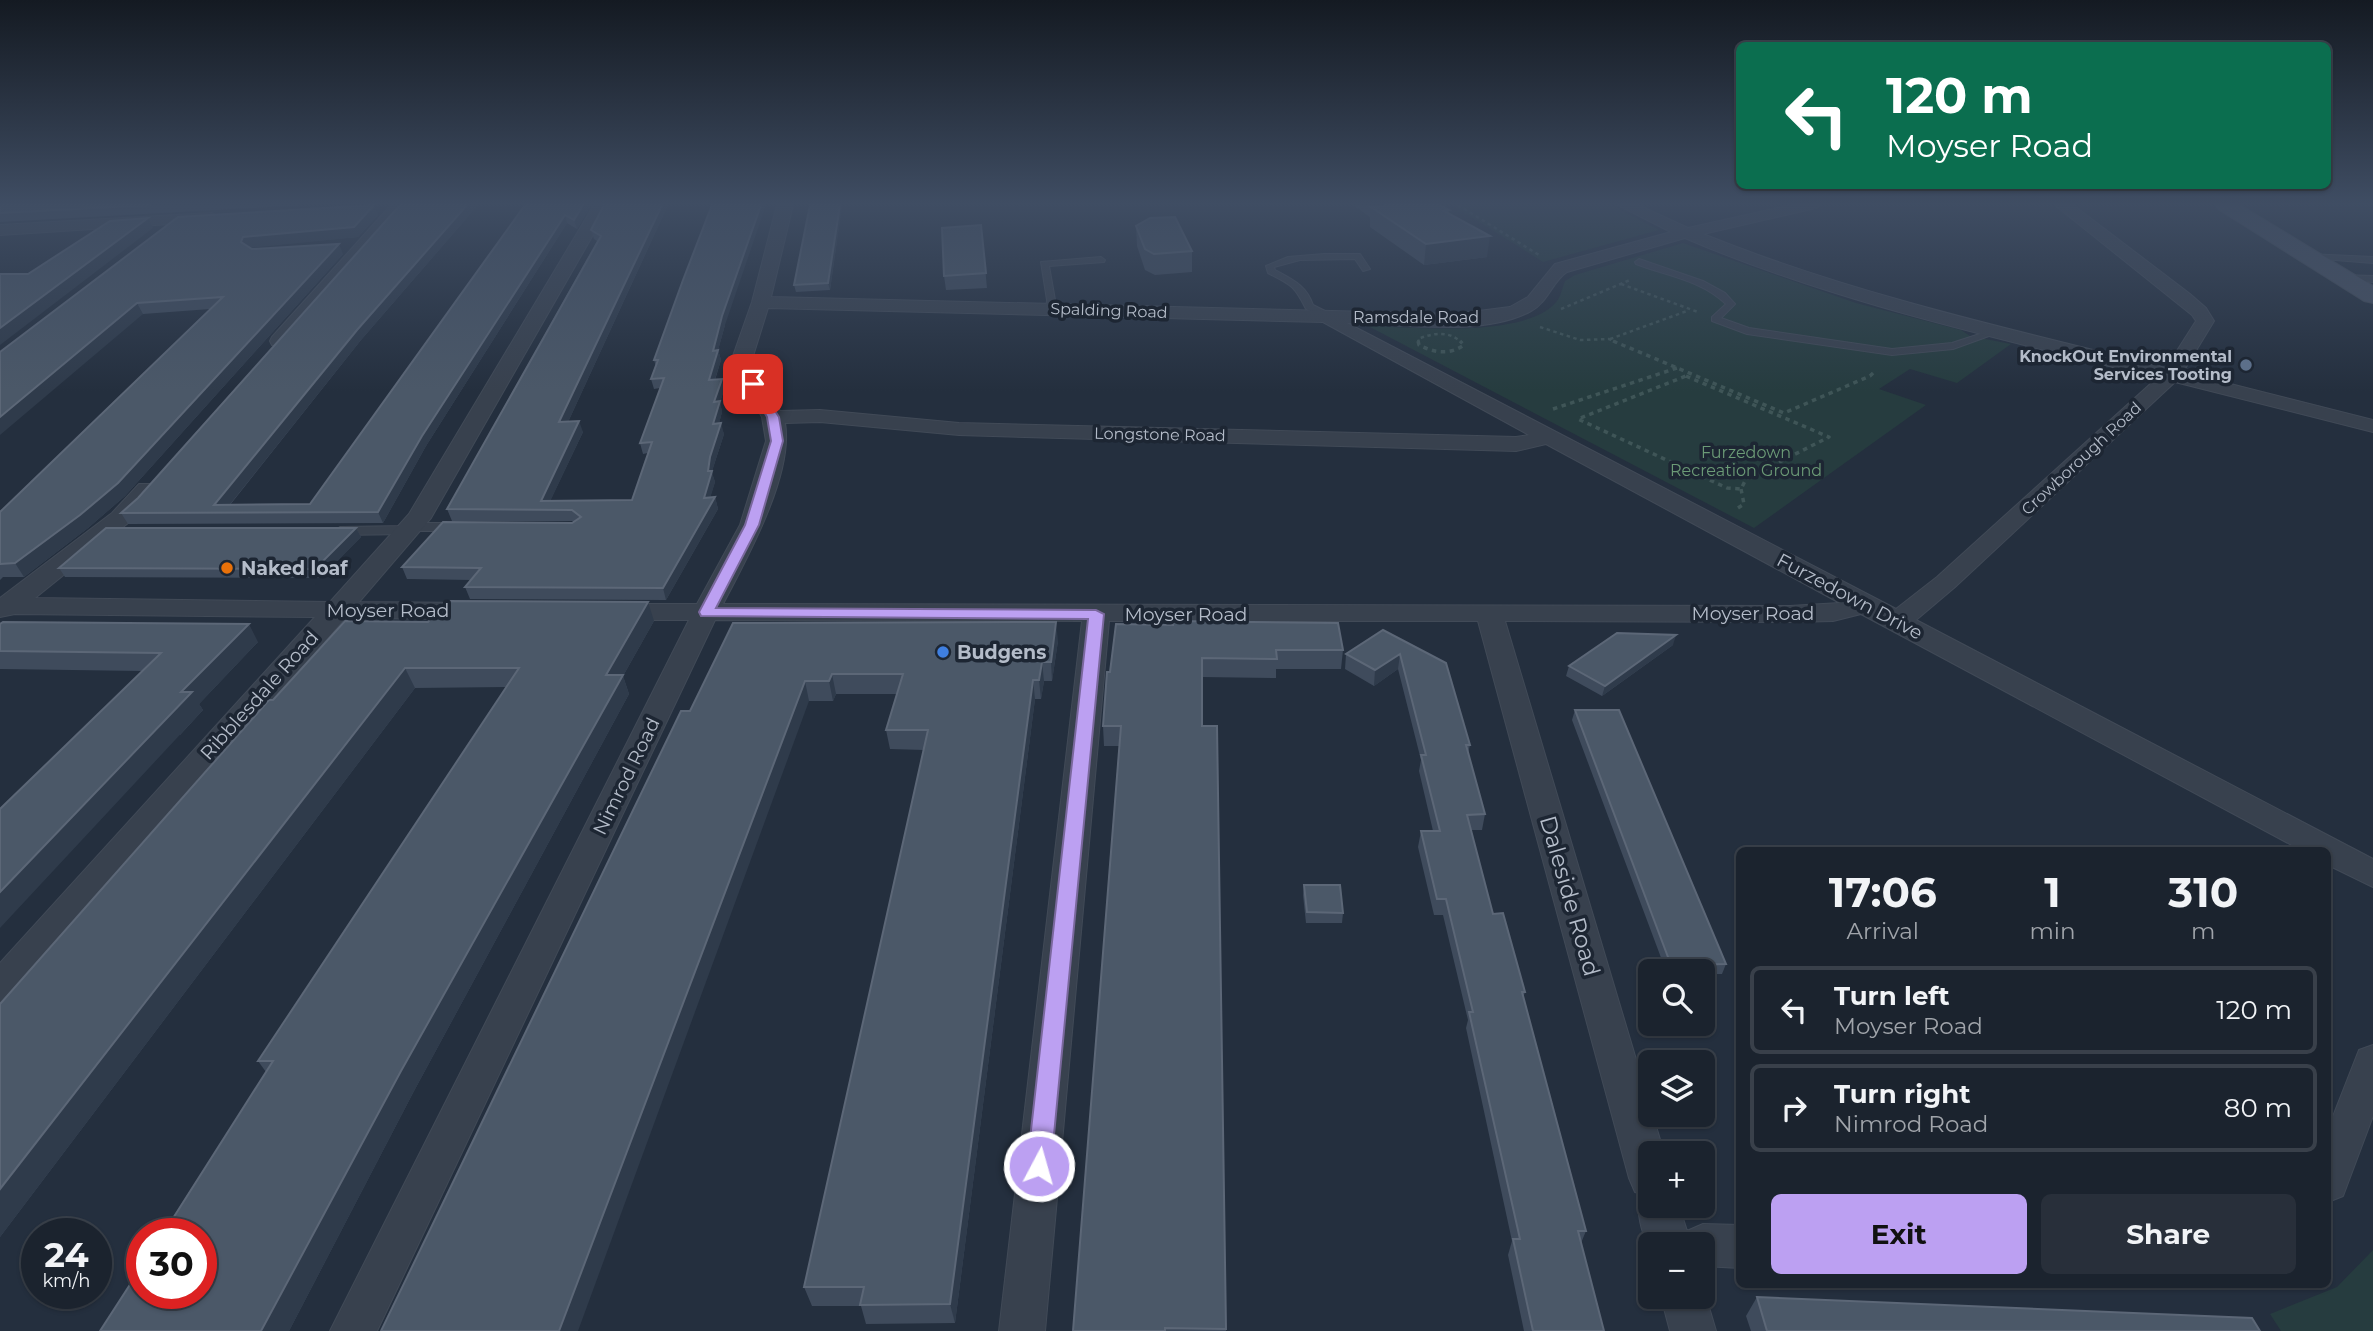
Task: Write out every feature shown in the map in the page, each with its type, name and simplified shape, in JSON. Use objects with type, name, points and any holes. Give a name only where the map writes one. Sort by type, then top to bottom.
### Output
[{"type":"main road","points":[[2328,267],[2373,296]]},
{"type":"street","points":[[265,357],[343,267]]},
{"type":"street","name":"Ribblesdale Road","points":[[0,988],[410,529],[565,267]]},
{"type":"street","name":"Nimrod Road","points":[[353,1331],[706,612],[752,525],[777,441],[773,417],[753,384],[743,356],[770,267]]},
{"type":"street","points":[[1776,267],[1832,287],[1994,331],[2373,426]]},
{"type":"street","name":"Crowborough Road","points":[[1898,621],[1946,582],[2169,375],[2205,321],[2204,316],[2142,267]]},
{"type":"street","name":"Ramsdale Road","points":[[1330,317],[1455,320],[1497,315],[1535,300],[1550,274],[1561,268]]},
{"type":"street","name":"Spalding Road","points":[[761,302],[1330,317]]},
{"type":"street","name":"Furzedown Drive","points":[[1330,317],[1332,322],[2322,847]]},
{"type":"street","name":"Longstone Road","points":[[773,417],[812,415],[960,429],[1517,444],[1548,436]]},
{"type":"street","points":[[3,608],[104,531],[135,503],[163,472]]},
{"type":"street","name":"Moyser Road","points":[[585,612],[1833,613],[1866,604]]},
{"type":"street","name":"Moyser Road","points":[[3,608],[505,611]]},
{"type":"street","name":"Daleside Road","points":[[1489,613],[1639,1141]]},
{"type":"street","points":[[1022,1331],[1096,614]]},
{"type":"street","name":"Furzedown Drive","points":[[2331,852],[2373,874]]},
{"type":"street","points":[[2331,1174],[2373,1062]]},
{"type":"street","points":[[1715,1246],[1736,1247]]},
{"type":"street","points":[[1687,1309],[1693,1331]]},
{"type":"lane","points":[[1045,267],[1051,300],[1049,309]]},
{"type":"lane","points":[[1270,267],[1271,271],[1297,285],[1304,293],[1309,307],[1330,317]]},
{"type":"lane","points":[[1650,267],[1699,282],[1727,299],[1731,304],[1715,318],[1747,331],[1812,338],[1892,352],[1954,346],[1994,331]]},
{"type":"lane","points":[[2344,277],[2373,279]]},
{"type":"lane","points":[[326,531],[474,527]]},
{"type":"lane","points":[[104,531],[132,531]]},
{"type":"path","points":[[1553,312],[1656,270]]},
{"type":"path","points":[[1621,284],[1715,318]]},
{"type":"path","points":[[1535,325],[1580,340],[1609,339],[1692,311]]},
{"type":"path","points":[[1609,339],[1784,413],[1870,376],[1892,352]]},
{"type":"path","points":[[1548,410],[1597,397],[1635,380],[1678,368]]},
{"type":"path","points":[[1709,522],[1744,504],[1742,489],[1746,480],[1829,437],[1686,376],[1578,419],[1727,488],[1742,489]]},
{"type":"green space","name":"Furzedown Recreation Ground","points":[[1602,267],[1753,267],[1856,303],[1961,330],[1970,336],[2011,344],[1957,383],[1910,369],[1879,389],[1926,405],[1754,528],[1368,326],[1439,329],[1496,326],[1521,321],[1542,313],[1557,301],[1565,281]]},
{"type":"green space","points":[[2373,1250],[2373,1331],[2281,1331],[2270,1314],[2337,1287]]},
{"type":"building","points":[[39,267],[82,267],[0,328],[0,274],[28,274]]},
{"type":"building","points":[[112,267],[318,267],[118,483],[15,563],[0,564],[0,512],[223,297],[137,303],[0,417],[0,352]]},
{"type":"building","points":[[344,267],[412,267],[357,330],[214,505],[310,504],[480,267],[531,267],[422,436],[378,512],[121,513],[138,498]]},
{"type":"building","points":[[583,267],[633,267],[559,422],[579,421],[541,501],[632,500],[652,442],[640,443],[664,378],[651,379],[658,360],[654,360],[688,267],[739,267],[722,316],[713,351],[718,350],[709,380],[722,379],[714,402],[720,401],[713,424],[721,423],[710,457],[708,471],[712,471],[704,498],[715,497],[663,588],[465,587],[481,568],[402,567],[443,522],[572,523],[581,517],[572,510],[447,509]]},
{"type":"building","points":[[798,267],[830,267],[828,283],[794,285]]},
{"type":"building","points":[[944,267],[985,267],[986,273],[944,276]]},
{"type":"building","points":[[106,528],[356,528],[315,569],[59,568]]},
{"type":"building","points":[[445,601],[648,602],[606,675],[623,675],[401,1071],[261,1331],[100,1331],[126,1291],[126,1309],[217,1309],[217,1218],[173,1218],[273,1061],[258,1061],[519,668],[405,668],[0,1189],[0,1004],[269,700],[273,700],[345,621],[428,622]]},
{"type":"building","points":[[1173,621],[1338,623],[1343,650],[1276,650],[1277,659],[1202,658],[1202,726],[1217,726],[1226,1329],[1073,1331],[1121,726],[1103,726],[1107,672],[1110,672],[1116,624],[1173,625]]},
{"type":"building","points":[[1056,622],[1051,662],[1042,662],[1039,680],[1033,680],[950,1304],[860,1305],[864,1287],[804,1287],[928,730],[886,730],[903,674],[832,674],[829,681],[805,681],[559,1331],[381,1331],[681,711],[690,711],[733,623]]},
{"type":"building","points":[[0,624],[249,624],[181,692],[192,692],[0,892],[0,809],[161,653],[0,651]]},
{"type":"building","points":[[1383,630],[1446,663],[1470,745],[1466,745],[1485,814],[1467,815],[1493,914],[1503,913],[1525,992],[1522,992],[1586,1231],[1578,1231],[1604,1331],[1533,1331],[1513,1239],[1520,1239],[1469,1012],[1473,1012],[1446,899],[1437,899],[1421,831],[1440,831],[1421,755],[1426,755],[1400,654],[1375,670],[1346,654]]},
{"type":"building","points":[[1617,633],[1676,635],[1605,686],[1569,666]]},
{"type":"building","points":[[1575,710],[1619,710],[1726,964],[1715,964],[1715,959],[1669,959]]},
{"type":"building","points":[[1304,885],[1340,885],[1343,913],[1307,912]]},
{"type":"building","points":[[1757,1297],[2252,1318],[2260,1331],[1767,1331]]},
{"type":"place","name":"KnockOut Environmental Services Tooting","points":[[2246,365]]},
{"type":"place","name":"Naked loaf","points":[[227,568]]},
{"type":"place","name":"Budgens","points":[[943,652]]},
{"type":"route","points":[[753,384],[773,417],[777,441],[752,525],[706,612],[1096,614],[1039,1166]]}]
